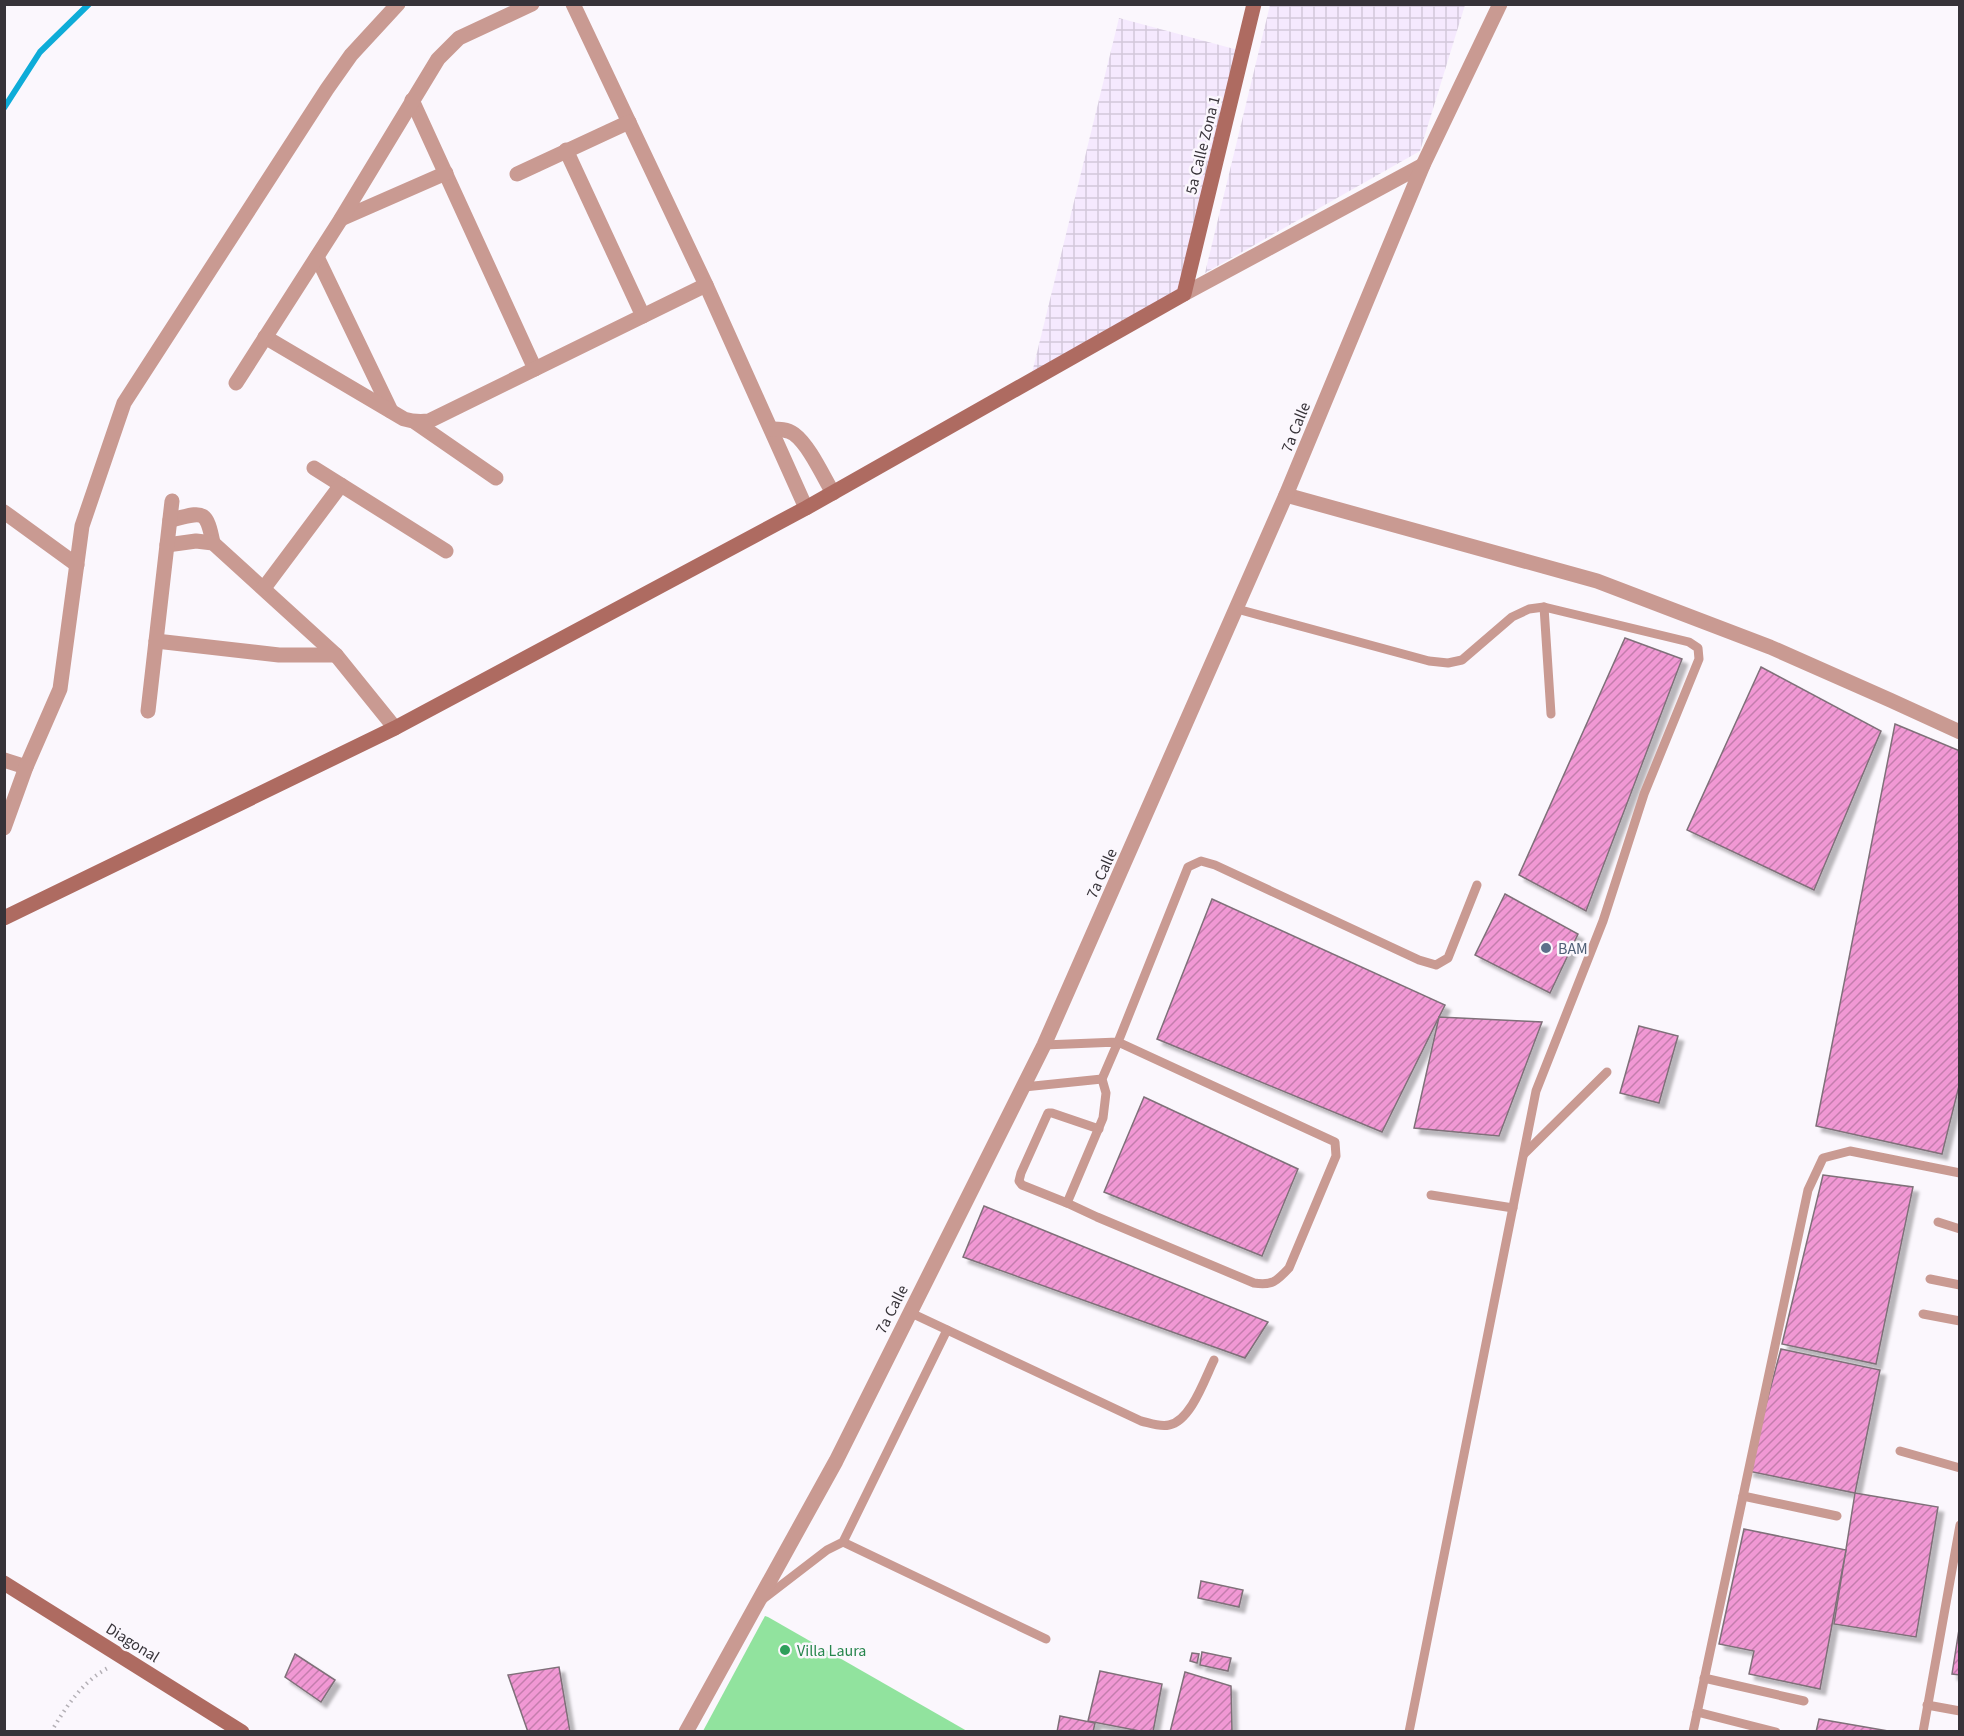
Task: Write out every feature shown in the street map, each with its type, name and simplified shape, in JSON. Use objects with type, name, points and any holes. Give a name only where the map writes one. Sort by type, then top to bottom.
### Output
[{"type":"street","points":[[4,828],[26,767],[60,689],[82,526],[124,403],[327,88],[351,55],[398,4]]},
{"type":"street","points":[[236,383],[341,219],[438,59],[459,38],[532,4]]},
{"type":"street","points":[[573,4],[706,285],[806,508]]},
{"type":"street","name":"5a Calle Zona 1","points":[[1184,294],[1254,4]]},
{"type":"street","name":"7a Calle","points":[[686,1731],[836,1461],[1044,1045],[1237,609],[1423,165],[1500,4]]},
{"type":"street","points":[[412,100],[535,369]]},
{"type":"street","points":[[517,174],[629,122]]},
{"type":"street","points":[[566,150],[643,316]]},
{"type":"street","points":[[4,918],[395,728],[806,508],[1184,294],[1423,165]]},
{"type":"street","points":[[341,219],[446,173]]},
{"type":"street","points":[[317,257],[392,412]]},
{"type":"street","points":[[265,337],[404,419],[415,422],[429,421],[706,285]]},
{"type":"street","points":[[415,422],[496,478]]},
{"type":"street","points":[[771,429],[786,430],[795,435],[806,448],[833,493]]},
{"type":"street","points":[[314,468],[446,551]]},
{"type":"street","points":[[264,588],[341,485]]},
{"type":"street","points":[[1286,495],[1597,581],[1770,647],[1959,732]]},
{"type":"street","points":[[148,711],[172,501]]},
{"type":"street","points":[[4,512],[77,565]]},
{"type":"street","points":[[170,520],[197,514],[203,515],[207,519],[213,543],[336,655],[395,728]]},
{"type":"street","points":[[167,545],[196,541],[213,543]]},
{"type":"street","points":[[156,641],[279,656],[336,655]]},
{"type":"street","points":[[4,760],[26,767]]},
{"type":"street","name":"Diagonal","points":[[4,1583],[242,1731]]},
{"type":"lane","points":[[1544,607],[1551,714]]},
{"type":"lane","points":[[1237,609],[1429,661],[1448,663],[1462,660],[1512,617],[1528,609],[1544,607],[1689,642],[1698,648],[1698,658],[1644,794],[1603,921],[1536,1091],[1409,1731]]},
{"type":"lane","points":[[1067,1203],[1103,1118],[1106,1093],[1102,1079],[1188,867],[1201,861],[1215,865],[1419,960],[1436,965],[1448,958],[1450,948],[1478,885]]},
{"type":"lane","points":[[1044,1045],[1118,1042],[1325,1136],[1335,1142],[1336,1156],[1289,1268],[1279,1279],[1266,1285],[1254,1283],[1096,1217],[1022,1185],[1019,1181],[1048,1113],[1099,1129]]},
{"type":"lane","points":[[1524,1155],[1607,1072]]},
{"type":"lane","points":[[1023,1087],[1102,1079]]},
{"type":"lane","points":[[1693,1731],[1808,1190],[1823,1158],[1850,1151],[1959,1173]]},
{"type":"lane","points":[[1431,1195],[1513,1208]]},
{"type":"lane","points":[[1938,1222],[1959,1229]]},
{"type":"lane","points":[[1930,1279],[1959,1285]]},
{"type":"lane","points":[[909,1312],[1141,1421],[1158,1425],[1171,1425],[1182,1419],[1190,1410],[1214,1360]]},
{"type":"lane","points":[[1923,1314],[1959,1321]]},
{"type":"lane","points":[[755,1605],[827,1550],[843,1542],[947,1330]]},
{"type":"lane","points":[[1900,1451],[1959,1468]]},
{"type":"lane","points":[[1743,1496],[1837,1516]]},
{"type":"lane","points":[[1923,1731],[1959,1525]]},
{"type":"lane","points":[[843,1542],[1046,1639]]},
{"type":"lane","points":[[1704,1678],[1804,1701]]},
{"type":"lane","points":[[1927,1705],[1959,1712]]},
{"type":"lane","points":[[1697,1712],[1776,1731]]},
{"type":"path","points":[[51,1731],[79,1691],[106,1669],[127,1660]]},
{"type":"shaded area","points":[[1270,5],[1465,5],[1420,151],[1205,273]]},
{"type":"shaded area","points":[[1119,18],[1238,50],[1179,289],[1031,377]]},
{"type":"green space","name":"Villa Laura","points":[[765,1616],[768,1617],[967,1731],[703,1731]]},
{"type":"building","points":[[1625,638],[1682,659],[1586,911],[1519,875]]},
{"type":"building","points":[[1761,667],[1881,731],[1814,890],[1687,830]]},
{"type":"building","points":[[1895,724],[1960,751],[1960,1082],[1942,1154],[1816,1126]]},
{"type":"building","points":[[1505,894],[1578,934],[1550,993],[1475,955]]},
{"type":"building","points":[[1212,899],[1445,1005],[1382,1132],[1157,1039]]},
{"type":"building","points":[[1439,1017],[1542,1022],[1499,1136],[1414,1128]]},
{"type":"building","points":[[1639,1026],[1678,1036],[1659,1103],[1620,1093]]},
{"type":"building","points":[[1144,1097],[1298,1169],[1262,1256],[1104,1192]]},
{"type":"building","points":[[1823,1175],[1913,1187],[1876,1364],[1782,1344]]},
{"type":"building","points":[[984,1206],[1268,1322],[1245,1358],[963,1257]]},
{"type":"building","points":[[1781,1349],[1880,1370],[1855,1493],[1748,1471]]},
{"type":"building","points":[[1855,1493],[1938,1507],[1916,1637],[1834,1624]]},
{"type":"building","points":[[1744,1529],[1846,1550],[1820,1689],[1749,1674],[1754,1651],[1719,1644]]},
{"type":"building","points":[[1201,1581],[1243,1590],[1239,1607],[1198,1598]]},
{"type":"building","points":[[1960,1623],[1960,1675],[1952,1674]]},
{"type":"building","points":[[1202,1652],[1231,1658],[1228,1671],[1200,1665]]},
{"type":"building","points":[[1192,1653],[1199,1654],[1197,1663],[1190,1661]]},
{"type":"building","points":[[295,1654],[335,1680],[321,1702],[285,1677]]},
{"type":"building","points":[[559,1667],[570,1732],[528,1732],[508,1675]]},
{"type":"building","points":[[1100,1671],[1162,1684],[1153,1732],[1088,1721]]},
{"type":"building","points":[[1185,1672],[1231,1686],[1232,1732],[1170,1732]]},
{"type":"building","points":[[1060,1716],[1095,1723],[1093,1732],[1057,1732]]},
{"type":"building","points":[[1819,1719],[1894,1732],[1816,1732]]},
{"type":"waterway","points":[[4,108],[40,52],[89,4]]},
{"type":"place","name":"BAM","points":[[1546,948]]},
{"type":"place","name":"Villa Laura","points":[[785,1650]]}]
